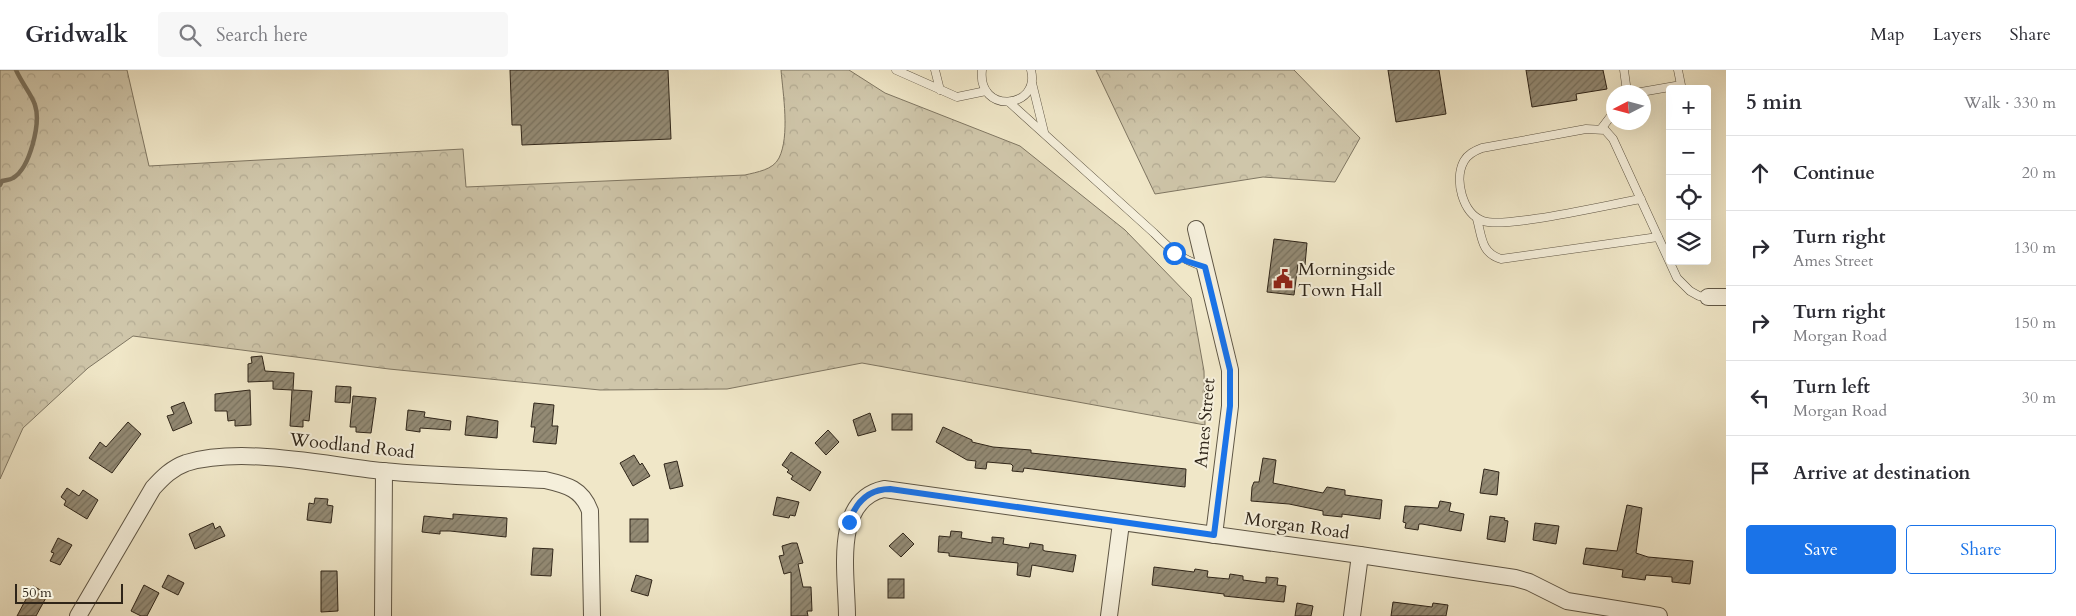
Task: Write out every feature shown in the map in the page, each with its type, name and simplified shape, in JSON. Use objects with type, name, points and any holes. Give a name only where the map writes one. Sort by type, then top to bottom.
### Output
[{"type":"street","name":"Ames Street","points":[[1196,229],[1230,370],[1230,406],[1214,535]]},
{"type":"street","points":[[1708,297],[1726,297]]},
{"type":"street","name":"Woodland Road","points":[[78,616],[153,488],[174,468],[214,458],[256,457],[384,471],[545,480],[568,485],[586,500],[590,511],[592,532],[592,613]]},
{"type":"street","points":[[383,616],[384,471]]},
{"type":"street","name":"Morgan Road","points":[[847,616],[846,550],[849,522],[858,502],[875,491],[884,489],[1121,523],[1360,554],[1515,578],[1529,582],[1585,611],[1659,616]]},
{"type":"street","points":[[1109,616],[1121,523]]},
{"type":"street","points":[[1352,616],[1360,554]]},
{"type":"lane","points":[[896,70],[957,97],[986,91]]},
{"type":"lane","points":[[936,70],[940,90]]},
{"type":"lane","points":[[982,70],[982,82],[986,91],[1000,101],[1009,102],[1024,96],[1032,83]]},
{"type":"lane","points":[[1032,70],[1032,83],[1044,133]]},
{"type":"lane","points":[[1624,70],[1626,85]]},
{"type":"lane","points":[[1651,90],[1681,85],[1678,70]]},
{"type":"lane","points":[[1009,102],[1174,253],[1186,261],[1205,267]]},
{"type":"lane","points":[[1600,129],[1606,122]]},
{"type":"lane","points":[[1658,237],[1501,259],[1490,256],[1484,248],[1477,218],[1465,204],[1461,183],[1461,168],[1471,152],[1482,148],[1600,129],[1610,134],[1658,237],[1683,285],[1699,296],[1708,297]]},
{"type":"lane","points":[[1477,218],[1498,224],[1641,199]]},
{"type":"green space","points":[[0,70],[127,70],[149,166],[463,149],[466,187],[745,175],[769,168],[779,158],[784,138],[785,115],[781,70],[849,70],[885,93],[1020,146],[1125,230],[1191,298],[1204,371],[1205,425],[862,363],[727,389],[600,390],[389,369],[133,336],[88,368],[23,428],[0,479]]},
{"type":"green space","points":[[1096,70],[1294,70],[1360,138],[1335,182],[1263,177],[1155,194]]},
{"type":"building","points":[[510,70],[668,70],[671,139],[522,145],[521,125],[512,125]]},
{"type":"building","points":[[1388,70],[1439,70],[1446,114],[1396,122]]},
{"type":"building","points":[[1526,70],[1603,70],[1606,89],[1576,94],[1577,100],[1532,107]]},
{"type":"building","name":"Morningside Town Hall","points":[[1274,239],[1307,243],[1305,265],[1298,264],[1294,295],[1267,292]]},
{"type":"building","points":[[262,356],[265,371],[294,373],[293,390],[312,391],[309,421],[303,420],[303,427],[290,426],[292,390],[273,389],[273,381],[248,382],[248,364],[252,363],[251,357]]},
{"type":"building","points":[[336,386],[351,387],[350,403],[335,402]]},
{"type":"building","points":[[250,390],[251,425],[235,426],[235,420],[228,421],[227,411],[215,411],[215,394]]},
{"type":"building","points":[[353,396],[376,398],[371,433],[356,432],[356,427],[350,427]]},
{"type":"building","points":[[184,402],[192,423],[173,431],[167,416],[174,414],[171,407]]},
{"type":"building","points":[[534,403],[554,405],[552,426],[558,426],[556,444],[533,442],[535,427],[531,427]]},
{"type":"building","points":[[408,410],[425,412],[424,417],[451,421],[450,430],[420,428],[420,432],[406,430]]},
{"type":"building","points":[[870,413],[876,431],[858,436],[853,420]]},
{"type":"building","points":[[892,414],[912,414],[912,430],[892,430]]},
{"type":"building","points":[[467,416],[498,421],[497,438],[465,435]]},
{"type":"building","points":[[128,422],[141,434],[112,473],[89,458],[100,442],[106,447]]},
{"type":"building","points":[[943,427],[972,440],[972,442],[993,447],[1031,450],[1031,453],[1186,469],[1185,487],[1024,468],[1023,472],[1012,471],[1013,466],[1011,464],[987,462],[986,469],[975,468],[976,461],[967,460],[936,442]]},
{"type":"building","points":[[828,430],[839,442],[826,455],[815,443]]},
{"type":"building","points":[[791,452],[821,472],[810,491],[791,479],[793,476],[782,465]]},
{"type":"building","points":[[634,455],[640,465],[642,463],[650,476],[633,486],[620,463]]},
{"type":"building","points":[[1263,458],[1276,460],[1273,483],[1323,493],[1327,487],[1345,490],[1345,495],[1382,500],[1380,519],[1342,514],[1342,517],[1323,515],[1323,511],[1289,504],[1251,501],[1252,487],[1254,482],[1259,482]]},
{"type":"building","points":[[677,461],[683,486],[670,489],[664,464]]},
{"type":"building","points":[[1484,469],[1499,472],[1497,495],[1480,493]]},
{"type":"building","points":[[67,488],[79,496],[83,490],[98,500],[87,519],[64,505],[66,501],[61,497]]},
{"type":"building","points":[[777,497],[799,502],[795,516],[790,515],[789,518],[773,515]]},
{"type":"building","points":[[315,498],[328,499],[327,505],[333,506],[331,523],[307,520],[309,503],[314,504]]},
{"type":"building","points":[[1440,501],[1451,503],[1449,511],[1464,514],[1461,531],[1422,524],[1419,524],[1418,530],[1405,528],[1406,523],[1403,522],[1405,506],[1438,508]]},
{"type":"building","points":[[1627,505],[1642,508],[1636,553],[1648,557],[1693,561],[1690,584],[1672,582],[1672,577],[1646,575],[1645,580],[1622,577],[1623,570],[1583,564],[1586,548],[1617,551]]},
{"type":"building","points":[[453,514],[507,518],[506,537],[450,531],[440,531],[440,534],[422,532],[424,516],[453,519]]},
{"type":"building","points":[[1490,516],[1505,518],[1504,520],[1508,521],[1505,542],[1487,539]]},
{"type":"building","points":[[630,519],[648,519],[648,542],[630,542]]},
{"type":"building","points":[[213,523],[215,529],[220,526],[225,536],[195,549],[189,534]]},
{"type":"building","points":[[1535,523],[1559,526],[1556,544],[1533,540]]},
{"type":"building","points":[[951,531],[962,532],[961,538],[992,543],[992,537],[1004,538],[1003,544],[1029,548],[1030,543],[1043,545],[1043,550],[1045,551],[1076,555],[1073,572],[1032,565],[1030,577],[1017,575],[1018,563],[949,556],[949,553],[938,552],[939,536],[950,537]]},
{"type":"building","points":[[903,533],[914,544],[901,557],[889,546]]},
{"type":"building","points":[[58,538],[72,545],[60,565],[50,561],[54,553],[51,552]]},
{"type":"building","points":[[797,543],[803,563],[798,564],[803,587],[811,587],[812,611],[807,611],[808,616],[791,616],[791,572],[784,574],[779,556],[784,555],[782,546]]},
{"type":"building","points":[[533,548],[553,549],[551,576],[531,575]]},
{"type":"building","points":[[1154,567],[1194,572],[1195,569],[1208,571],[1207,577],[1229,579],[1230,574],[1243,576],[1243,580],[1266,583],[1266,577],[1278,578],[1277,585],[1286,586],[1284,602],[1224,596],[1224,594],[1152,585]]},
{"type":"building","points":[[321,571],[337,571],[338,611],[321,612]]},
{"type":"building","points":[[168,575],[184,583],[178,595],[162,587]]},
{"type":"building","points":[[636,575],[652,580],[648,596],[631,591]]},
{"type":"building","points":[[888,579],[904,579],[904,598],[888,598]]},
{"type":"building","points":[[144,585],[159,593],[147,616],[141,616],[131,611]]},
{"type":"building","points":[[33,586],[48,594],[36,616],[17,616]]},
{"type":"building","points":[[1393,602],[1432,607],[1433,603],[1448,605],[1446,616],[1391,616]]},
{"type":"building","points":[[1297,603],[1313,606],[1311,616],[1295,616]]},
{"type":"waterway","points":[[0,185],[2,181],[13,178],[19,173],[29,155],[35,133],[35,105],[16,70]]},
{"type":"place","name":"Morningside Town Hall","points":[[1283,279]]},
{"type":"route","points":[[849,522],[858,502],[875,491],[890,489],[1214,535],[1230,406],[1230,370],[1205,267],[1186,261],[1174,253]]}]
